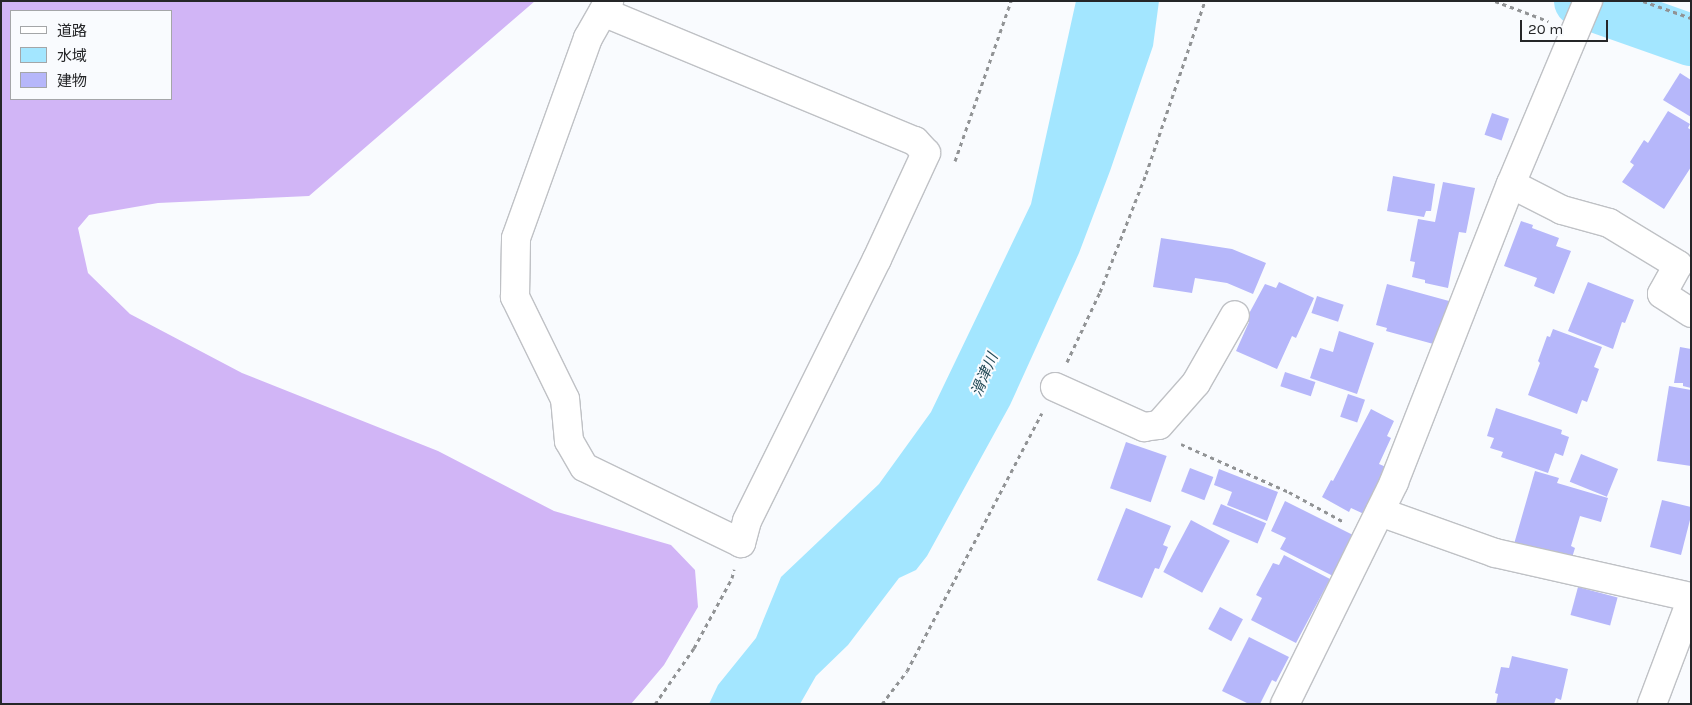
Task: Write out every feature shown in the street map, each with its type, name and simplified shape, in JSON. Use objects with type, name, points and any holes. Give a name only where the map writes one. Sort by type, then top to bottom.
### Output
[{"type":"street","points":[[606,6],[915,141],[926,154],[877,260],[748,521],[741,543],[584,467],[569,441],[565,400],[515,297],[516,238],[588,38],[606,6]]},
{"type":"street","points":[[1285,704],[1394,482],[1511,184],[1581,20]]},
{"type":"street","points":[[1511,184],[1562,210],[1609,223],[1678,265],[1662,294],[1691,313]]},
{"type":"street","points":[[1055,387],[1144,428],[1159,425],[1196,383],[1235,315]]},
{"type":"street","points":[[1380,512],[1495,553],[1691,599],[1652,704]]},
{"type":"path","points":[[1495,1],[1581,20]]},
{"type":"path","points":[[1643,1],[1691,18]]},
{"type":"path","points":[[1144,428],[1290,492],[1368,536]]},
{"type":"shaded area","points":[[1,1],[535,1],[309,196],[158,203],[89,215],[78,228],[88,273],[130,314],[242,373],[438,451],[554,511],[671,545],[695,570],[698,607],[664,665],[631,704],[1,704]]},
{"type":"water","name":"滑津川","points":[[1076,1],[1159,1],[1153,46],[1110,171],[1079,253],[1010,405],[927,556],[916,570],[899,578],[848,645],[816,676],[800,704],[709,704],[718,685],[756,638],[781,577],[879,484],[931,412],[1031,204]]},
{"type":"building","points":[[1680,73],[1691,80],[1691,117],[1663,100]]},
{"type":"building","points":[[1668,111],[1690,124],[1688,128],[1691,130],[1691,167],[1664,209],[1622,182],[1634,165],[1630,162],[1644,140],[1648,143]]},
{"type":"building","points":[[1492,113],[1509,119],[1502,141],[1485,135]]},
{"type":"building","points":[[1393,176],[1435,184],[1431,211],[1426,211],[1424,217],[1387,211]]},
{"type":"building","points":[[1443,182],[1475,188],[1466,233],[1459,232],[1448,288],[1425,283],[1425,280],[1412,277],[1415,262],[1410,261],[1418,219],[1435,222]]},
{"type":"building","points":[[1521,221],[1533,225],[1532,228],[1559,238],[1556,246],[1571,251],[1554,294],[1534,286],[1537,278],[1504,266]]},
{"type":"building","points":[[1161,238],[1232,249],[1266,263],[1253,294],[1227,283],[1195,278],[1192,293],[1153,287]]},
{"type":"building","points":[[1279,282],[1314,298],[1296,338],[1292,336],[1277,369],[1236,351],[1249,322],[1245,321],[1265,284],[1276,288]]},
{"type":"building","points":[[1588,282],[1634,300],[1625,323],[1622,322],[1613,349],[1568,331]]},
{"type":"building","points":[[1387,284],[1449,301],[1437,345],[1386,331],[1387,328],[1376,325]]},
{"type":"building","points":[[1317,296],[1344,305],[1338,322],[1311,313]]},
{"type":"building","points":[[1553,329],[1602,347],[1594,367],[1599,369],[1587,402],[1582,400],[1577,414],[1528,395],[1540,363],[1538,361],[1547,336],[1550,337]]},
{"type":"building","points":[[1339,331],[1374,343],[1357,394],[1310,378],[1320,348],[1333,352]]},
{"type":"building","points":[[1680,347],[1691,349],[1691,388],[1683,386],[1683,383],[1674,383]]},
{"type":"building","points":[[1285,372],[1315,382],[1311,396],[1280,386]]},
{"type":"building","points":[[1669,386],[1691,390],[1691,466],[1657,461]]},
{"type":"building","points":[[1348,394],[1365,400],[1357,423],[1340,417]]},
{"type":"building","points":[[1496,408],[1562,430],[1561,434],[1569,437],[1563,456],[1555,453],[1548,473],[1501,457],[1503,452],[1490,448],[1494,438],[1487,436]]},
{"type":"building","points":[[1371,409],[1394,421],[1387,436],[1391,438],[1379,464],[1386,467],[1364,514],[1351,508],[1349,512],[1322,497],[1331,480],[1333,481]]},
{"type":"building","points":[[1126,442],[1167,456],[1151,502],[1110,488]]},
{"type":"building","points":[[1581,454],[1618,469],[1607,497],[1570,482]]},
{"type":"building","points":[[1190,468],[1213,477],[1204,500],[1181,491]]},
{"type":"building","points":[[1219,469],[1278,492],[1267,521],[1227,505],[1232,492],[1214,485]]},
{"type":"building","points":[[1535,471],[1559,478],[1557,483],[1608,498],[1601,522],[1580,516],[1571,546],[1575,548],[1571,561],[1514,544]]},
{"type":"building","points":[[1662,500],[1691,507],[1691,516],[1681,555],[1650,547]]},
{"type":"building","points":[[1285,501],[1353,535],[1333,576],[1280,549],[1286,538],[1271,531]]},
{"type":"building","points":[[1221,504],[1266,523],[1258,543],[1212,524]]},
{"type":"building","points":[[1126,508],[1171,526],[1163,545],[1168,547],[1159,569],[1155,568],[1142,598],[1097,580]]},
{"type":"building","points":[[1191,520],[1230,541],[1202,593],[1163,572]]},
{"type":"building","points":[[1284,555],[1330,579],[1296,643],[1251,620],[1262,598],[1256,595],[1273,563],[1279,565]]},
{"type":"building","points":[[1578,587],[1618,598],[1610,626],[1570,615]]},
{"type":"building","points":[[1220,607],[1243,619],[1231,641],[1208,629]]},
{"type":"building","points":[[1249,637],[1289,657],[1276,682],[1272,680],[1260,704],[1249,704],[1222,691]]},
{"type":"building","points":[[1512,656],[1568,669],[1561,700],[1556,698],[1554,704],[1496,704],[1498,694],[1495,693],[1501,667],[1509,668]]},
{"type":"waterway","points":[[1580,1],[1691,40]]}]
